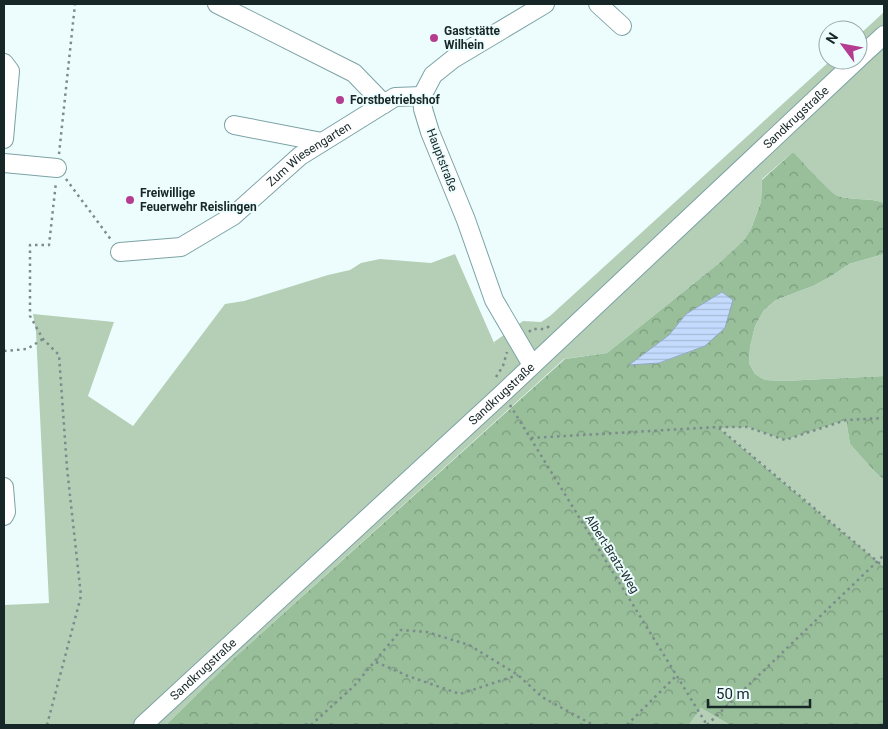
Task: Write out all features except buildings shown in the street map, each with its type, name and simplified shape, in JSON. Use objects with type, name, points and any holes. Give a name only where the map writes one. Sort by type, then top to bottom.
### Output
[{"type":"street","points":[[217,4],[354,73],[384,104]]},
{"type":"street","points":[[422,96],[433,75],[453,59],[545,4]]},
{"type":"street","points":[[598,4],[622,26]]},
{"type":"street","name":"Sandkrugstraße","points":[[868,50],[884,35]]},
{"type":"street","points":[[4,63],[10,71],[4,139]]},
{"type":"street","name":"Sandkrugstraße","points":[[143,725],[502,393],[846,70]]},
{"type":"street","name":"Zum Wiesengarten","points":[[120,252],[181,247],[233,216],[300,156],[322,142],[395,98],[422,96]]},
{"type":"street","name":"Hauptstraße","points":[[422,96],[423,109],[430,132],[466,220],[494,300],[532,365]]},
{"type":"street","points":[[234,124],[322,142]]},
{"type":"street","points":[[4,163],[58,168]]},
{"type":"street","points":[[4,487],[6,512],[4,516]]},
{"type":"path","points":[[47,725],[81,596],[67,468],[59,355],[43,339],[30,316],[30,245],[49,245],[75,4]]},
{"type":"path","points":[[58,168],[120,252]]},
{"type":"path","points":[[4,351],[27,349],[43,339]]},
{"type":"path","name":"Albert-Bratz-Weg","points":[[502,393],[707,725]]},
{"type":"path","points":[[530,438],[718,427],[747,428],[785,440],[846,420],[884,418]]},
{"type":"path","points":[[718,427],[884,568]]},
{"type":"path","points":[[707,725],[884,554]]},
{"type":"path","points":[[311,725],[354,686],[401,630],[427,632],[469,645],[518,675],[542,697],[593,725]]},
{"type":"path","points":[[375,662],[460,694],[518,675]]},
{"type":"path","points":[[627,725],[676,675]]},
{"type":"green space","points":[[884,12],[884,203],[834,194],[793,152],[762,179],[761,202],[751,229],[744,240],[718,264],[607,353],[564,359],[233,659],[166,725],[4,725],[4,605],[49,603],[36,332],[33,314],[114,322],[88,396],[133,426],[225,304],[244,301],[350,270],[361,263],[380,259],[431,263],[455,254],[495,345],[494,342],[523,321],[541,322],[550,316],[820,70],[868,70],[868,27]]},
{"type":"green space","points":[[793,152],[834,194],[884,203],[884,254],[849,264],[813,286],[776,300],[764,310],[755,326],[750,347],[749,363],[755,374],[765,380],[784,381],[884,376],[884,480],[850,444],[846,420],[785,440],[747,427],[719,428],[884,567],[884,725],[730,725],[701,708],[689,725],[166,725],[233,659],[565,359],[607,353],[718,264],[744,240],[751,229],[761,202],[762,180]],"holes":[[[722,292],[705,346],[660,363],[629,365],[669,335],[686,314]]]},
{"type":"green space","points":[[884,254],[884,376],[784,381],[765,380],[755,374],[749,363],[750,347],[755,326],[764,310],[776,300],[813,286],[849,264]]},
{"type":"green space","points":[[846,420],[850,444],[884,480],[884,567],[718,427],[747,427],[785,440]]},
{"type":"green space","points":[[701,708],[730,725],[689,725]]},
{"type":"water","points":[[722,292],[733,300],[725,328],[705,346],[659,363],[629,365],[669,335],[686,314]]},
{"type":"place","name":"Gaststätte Wilhein","points":[[434,38]]},
{"type":"place","name":"Forstbetriebshof","points":[[340,100]]},
{"type":"place","name":"Freiwillige Feuerwehr Reislingen","points":[[130,200]]}]
